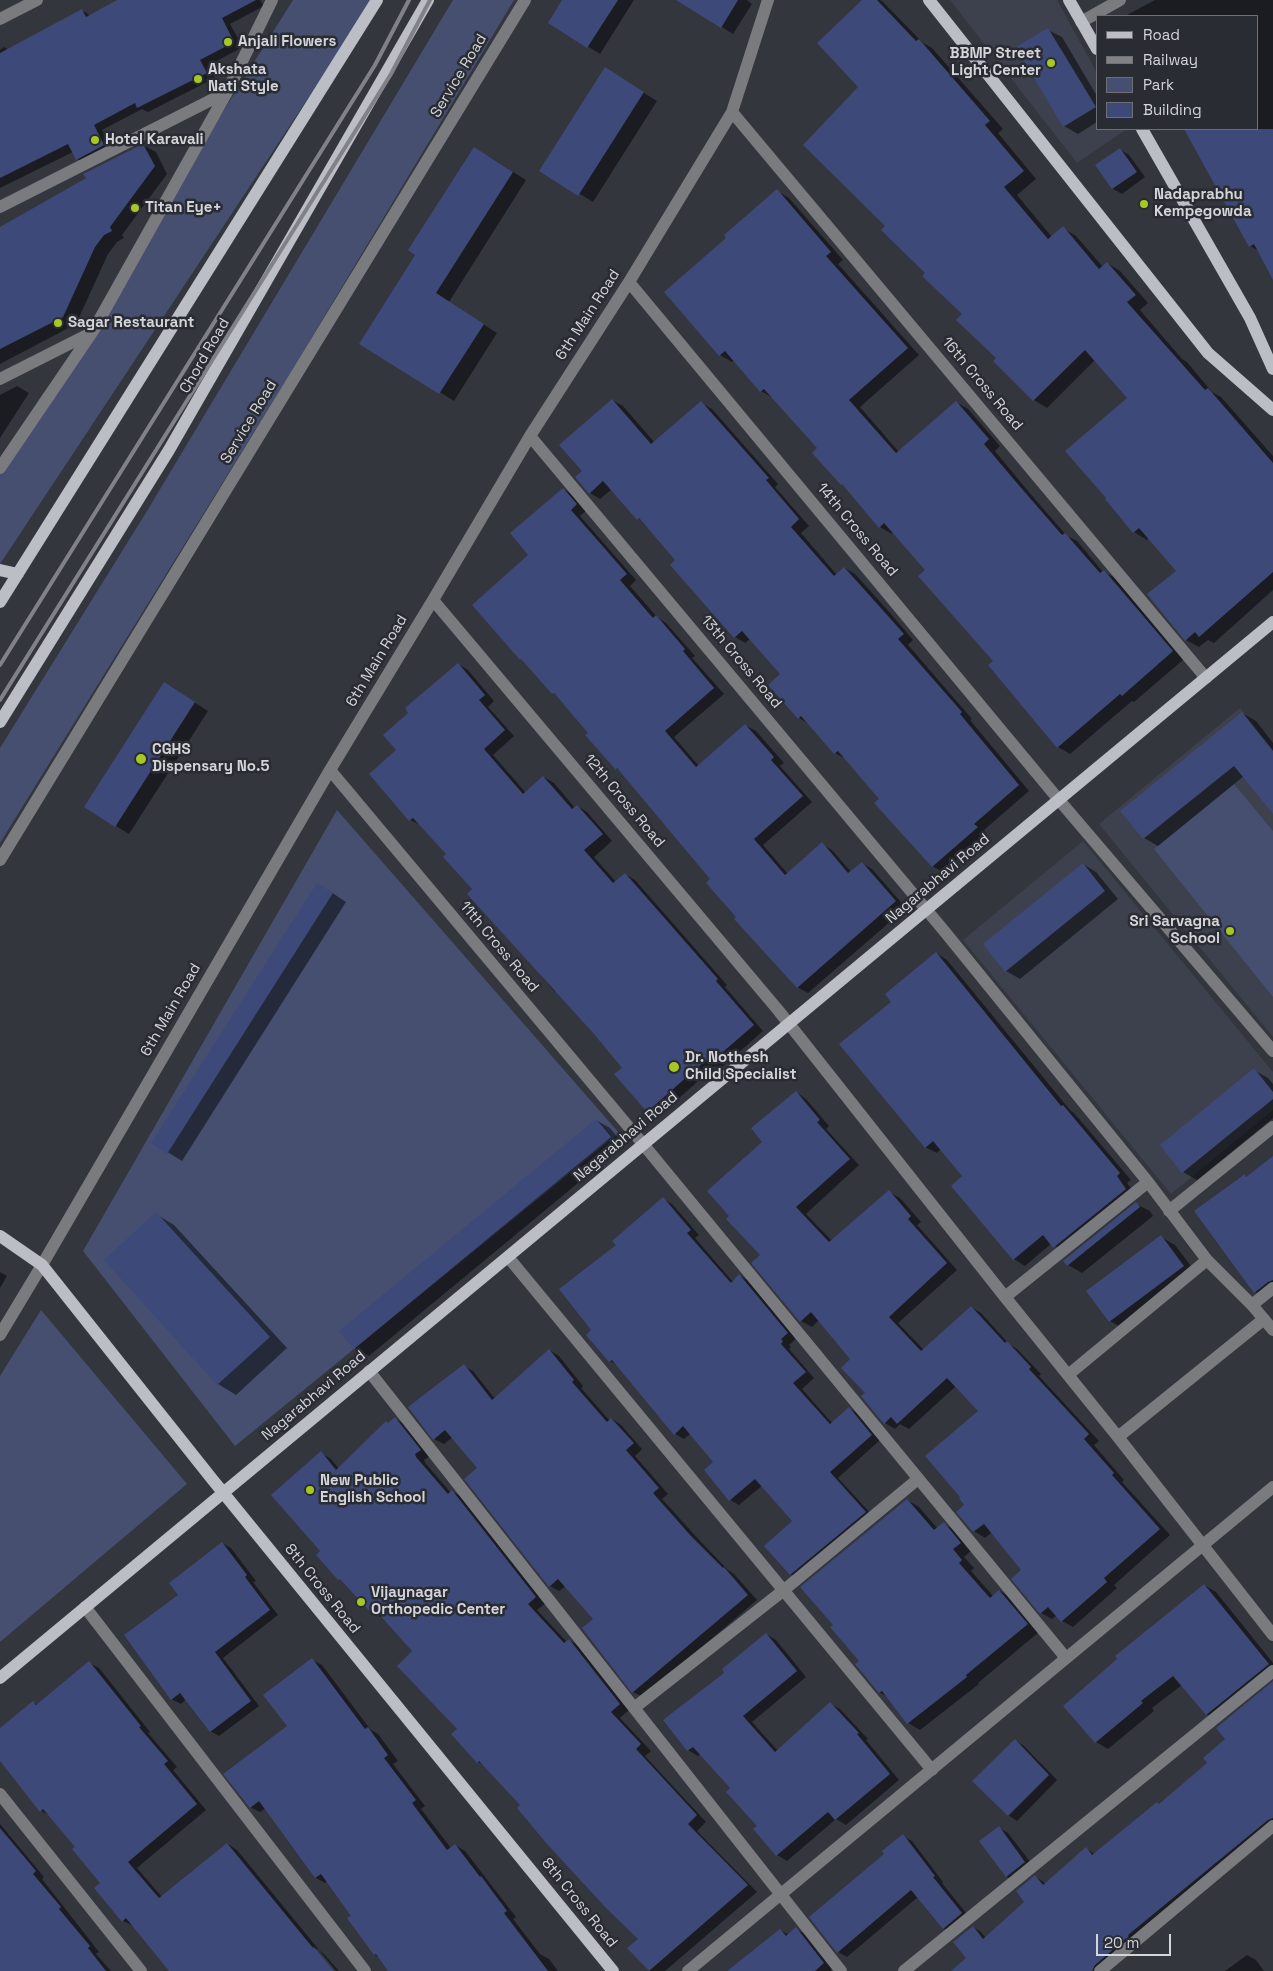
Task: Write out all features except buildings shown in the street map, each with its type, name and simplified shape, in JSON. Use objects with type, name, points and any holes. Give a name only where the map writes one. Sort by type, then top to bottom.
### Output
[{"type":"main road","points":[[0,602],[377,0]]},
{"type":"main road","name":"Chord Road","points":[[0,722],[169,450],[428,0]]},
{"type":"main road","points":[[929,0],[1208,353],[1273,410]]},
{"type":"main road","points":[[1069,0],[1096,47]]},
{"type":"main road","points":[[1143,130],[1250,318],[1273,368]]},
{"type":"main road","points":[[0,570],[18,574]]},
{"type":"main road","name":"Nagarabhavi Road","points":[[0,1678],[1273,622]]},
{"type":"main road","name":"8th Cross Road","points":[[0,1236],[42,1265],[223,1493],[613,1971]]},
{"type":"street","points":[[0,19],[37,0]]},
{"type":"street","points":[[0,468],[93,332],[227,92],[272,0]]},
{"type":"street","name":"Service Road","points":[[0,860],[525,0]]},
{"type":"street","name":"6th Main Road","points":[[0,1334],[330,770],[530,436],[629,282],[732,112],[768,0]]},
{"type":"street","points":[[1081,22],[1120,0]]},
{"type":"street","points":[[0,207],[227,92]]},
{"type":"street","name":"16th Cross Road","points":[[732,112],[1206,678]]},
{"type":"street","name":"14th Cross Road","points":[[629,282],[1059,800],[1273,1051]]},
{"type":"street","points":[[0,379],[93,332]]},
{"type":"street","name":"13th Cross Road","points":[[530,436],[926,910],[1148,1182],[1207,1260],[1252,1304],[1273,1330]]},
{"type":"street","name":"12th Cross Road","points":[[433,600],[789,1024],[1273,1635]]},
{"type":"street","name":"11th Cross Road","points":[[330,770],[643,1144],[1066,1658]]},
{"type":"street","points":[[1169,1211],[1273,1127]]},
{"type":"street","points":[[1005,1296],[1148,1182]]},
{"type":"street","points":[[508,1256],[932,1770]]},
{"type":"street","points":[[1068,1375],[1207,1260]]},
{"type":"street","points":[[1252,1304],[1273,1288]]},
{"type":"street","points":[[1118,1437],[1264,1319]]},
{"type":"street","points":[[369,1371],[841,1971]]},
{"type":"street","points":[[634,1708],[784,1590],[918,1479]]},
{"type":"street","points":[[688,1971],[1273,1487]]},
{"type":"street","points":[[85,1607],[365,1971]]},
{"type":"street","points":[[904,1971],[1273,1671]]},
{"type":"street","points":[[0,1794],[141,1971]]},
{"type":"street","points":[[1100,1971],[1273,1826]]},
{"type":"shaded area","points":[[950,0],[1057,0],[1096,71],[1096,130],[1126,130],[1077,163]]},
{"type":"shaded area","name":"Sri Sarvagna School","points":[[1240,708],[1273,749],[1273,1037],[1099,824]]},
{"type":"shaded area","points":[[1083,841],[1273,1072],[1273,1110],[1171,1194],[963,940]]},
{"type":"green space","points":[[293,0],[373,0],[0,564],[0,468]]},
{"type":"green space","points":[[453,0],[514,0],[291,372],[0,843],[0,748],[147,511]]},
{"type":"green space","points":[[1234,784],[1273,831],[1273,997],[1154,849]]},
{"type":"green space","points":[[337,810],[619,1133],[235,1446],[83,1251]]},
{"type":"green space","points":[[41,1310],[187,1484],[0,1642],[0,1376]]},
{"type":"railway","points":[[0,665],[375,65],[409,0]]},
{"type":"railway","points":[[0,700],[391,74],[430,0]]},
{"type":"place","name":"Anjali Flowers","points":[[228,42]]},
{"type":"place","name":"BBMP Street Light Center","points":[[1051,63]]},
{"type":"place","name":"Akshata Nati Style","points":[[198,79]]},
{"type":"place","name":"Hotel Karavali","points":[[95,140]]},
{"type":"place","name":"Nadaprabhu Kempegowda","points":[[1144,204]]},
{"type":"place","name":"Titan Eye+","points":[[135,208]]},
{"type":"place","name":"Sagar Restaurant","points":[[58,323]]},
{"type":"place","name":"CGHS Dispensary No.5","points":[[141,759]]},
{"type":"place","name":"Sri Sarvagna School","points":[[1230,931]]},
{"type":"place","name":"Dr. Nothesh Child Specialist","points":[[674,1067]]},
{"type":"place","name":"New Public English School","points":[[310,1490]]},
{"type":"place","name":"Vijaynagar Orthopedic Center","points":[[361,1602]]}]
